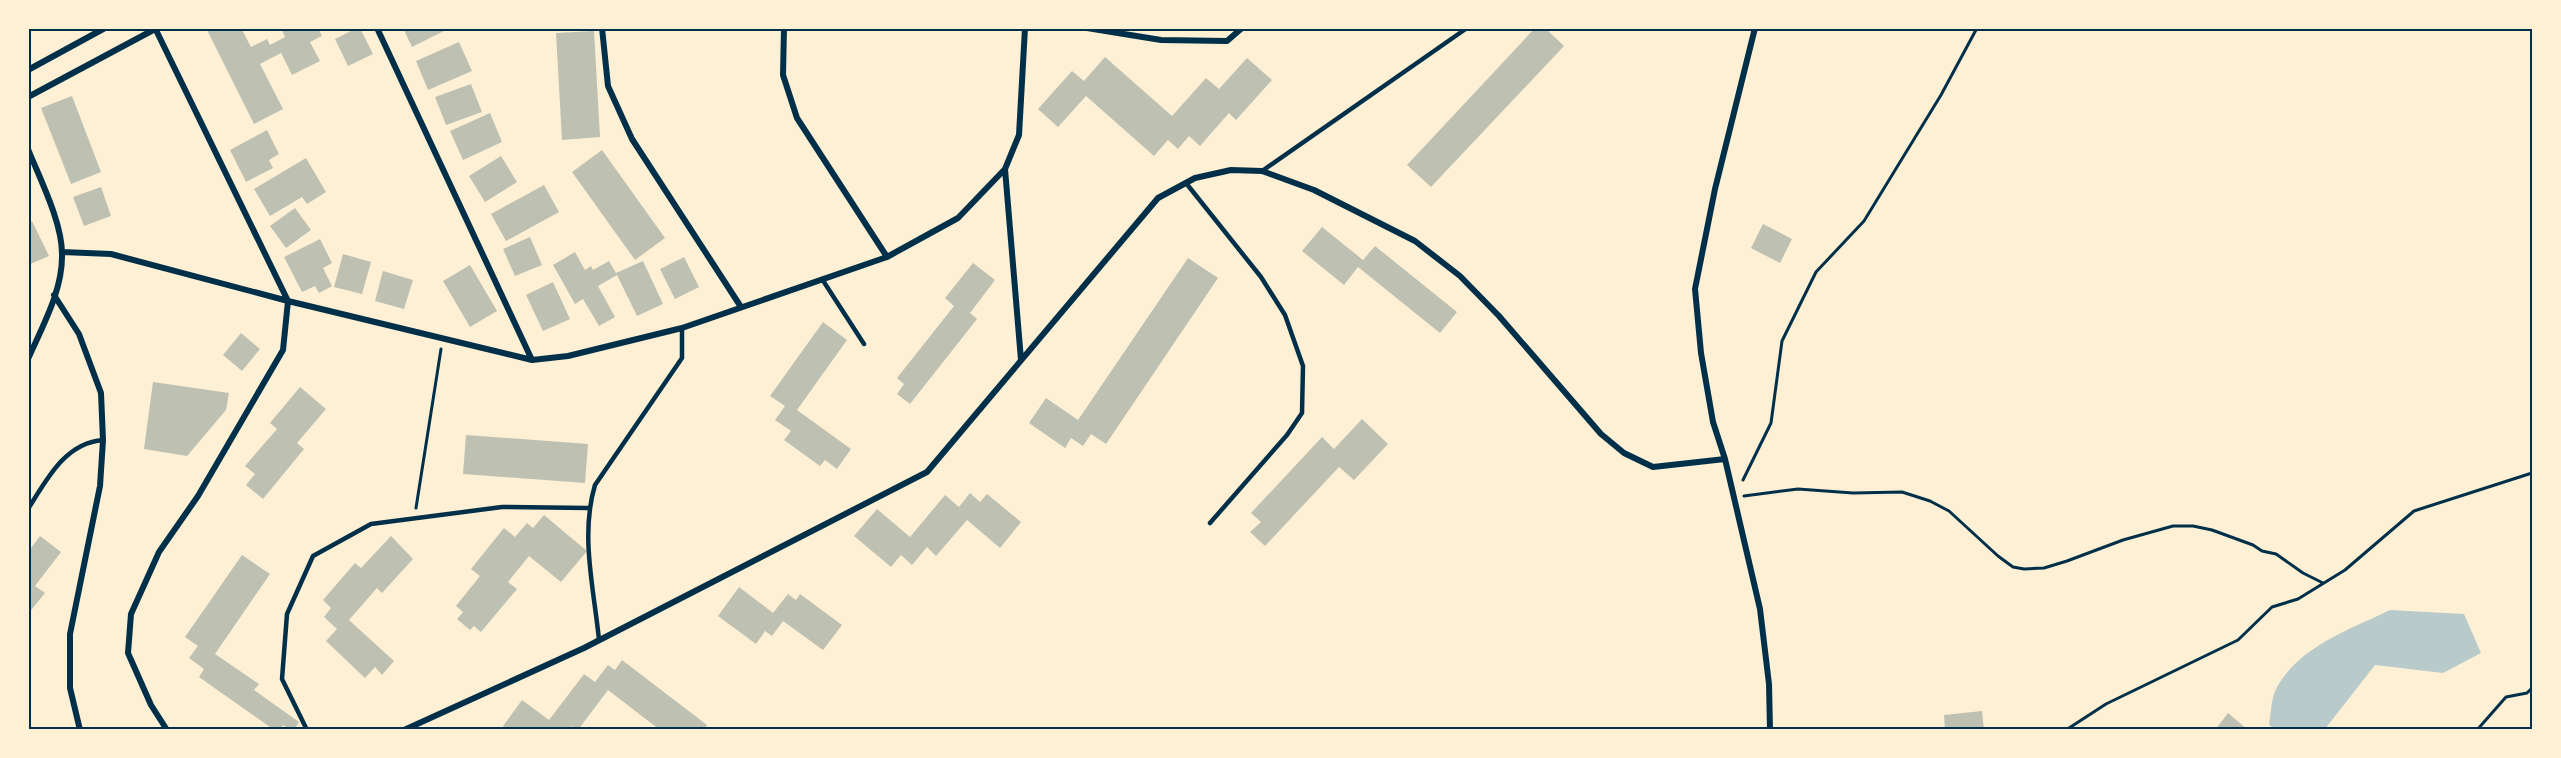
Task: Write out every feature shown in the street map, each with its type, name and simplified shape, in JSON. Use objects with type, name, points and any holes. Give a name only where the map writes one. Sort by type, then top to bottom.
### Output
[{"type":"street","points":[[28,70],[105,28]]},
{"type":"street","points":[[377,28],[532,360]]},
{"type":"street","points":[[602,28],[608,86],[632,138],[741,307]]},
{"type":"street","points":[[784,28],[783,75],[797,118],[886,257]]},
{"type":"street","points":[[62,252],[111,254],[288,301],[532,360],[568,356],[682,328],[886,257],[958,218],[1005,169],[1019,135],[1025,28]]},
{"type":"street","points":[[1087,28],[1161,40],[1227,41],[1242,28]]},
{"type":"street","points":[[1755,28],[1715,189],[1695,289],[1701,353],[1711,410],[1725,459],[1760,609],[1769,684],[1770,729]]},
{"type":"street","points":[[28,97],[156,29],[288,301],[284,350],[198,496],[159,552],[131,614],[128,653],[151,705],[167,729]]},
{"type":"street","points":[[28,149],[55,220],[62,252],[60,275],[54,295],[28,359]]},
{"type":"street","points":[[1005,169],[1021,360]]},
{"type":"street","points":[[404,729],[599,640],[927,472],[1158,198],[1195,178],[1231,170],[1262,171],[1314,190],[1415,242],[1460,276],[1499,316],[1601,434],[1624,453],[1653,467],[1725,459]]},
{"type":"street","points":[[54,295],[79,334],[101,393],[103,440],[100,486],[70,634],[70,688],[80,729]]},
{"type":"lane","points":[[1262,171],[1467,28]]},
{"type":"lane","points":[[1186,183],[1261,277],[1285,315],[1303,366],[1302,413],[1287,435],[1210,524]]},
{"type":"lane","points":[[822,279],[864,344]]},
{"type":"lane","points":[[599,640],[587,527],[588,508],[595,485],[682,358],[682,328]]},
{"type":"lane","points":[[28,509],[50,475],[67,455],[91,441],[103,440]]},
{"type":"lane","points":[[307,729],[282,679],[287,614],[313,556],[371,524],[502,507],[588,508]]},
{"type":"path","points":[[1734,497],[1771,423],[1782,341],[1816,272],[1864,221],[1941,95],[1977,28]]},
{"type":"path","points":[[414,519],[442,338]]},
{"type":"path","points":[[2066,729],[2106,704],[2238,640],[2272,607],[2298,599],[2344,570],[2414,511],[2532,473]]},
{"type":"path","points":[[1734,497],[1798,489],[1853,493],[1902,492],[1930,501],[1949,511],[1998,556],[2013,567],[2024,569],[2044,568],[2123,540],[2173,526],[2193,526],[2212,530],[2253,545],[2262,551],[2276,554],[2303,573],[2323,583]]},
{"type":"path","points":[[2476,729],[2506,697],[2527,693],[2532,688]]},
{"type":"shaded area","points":[[2390,610],[2464,614],[2481,653],[2443,673],[2375,665],[2325,729],[2275,729],[2269,725],[2276,689],[2298,661],[2311,650],[2342,632]]},
{"type":"building","points":[[206,28],[241,28],[251,47],[267,39],[270,45],[285,37],[281,28],[318,28],[322,36],[310,42],[320,61],[292,75],[281,53],[260,64],[283,109],[254,124]]},
{"type":"building","points":[[360,28],[373,54],[348,66],[335,39]]},
{"type":"building","points":[[403,28],[445,28],[446,30],[412,47]]},
{"type":"building","points":[[1535,28],[1545,28],[1564,46],[1431,187],[1407,165]]},
{"type":"building","points":[[594,31],[600,137],[562,140],[556,33]]},
{"type":"building","points":[[459,42],[472,71],[428,90],[416,61]]},
{"type":"building","points":[[1105,57],[1172,116],[1206,78],[1219,89],[1247,58],[1272,80],[1236,120],[1229,113],[1200,146],[1189,136],[1178,149],[1168,140],[1154,156],[1086,96],[1058,127],[1038,109],[1072,71],[1084,81]]},
{"type":"building","points":[[471,84],[482,112],[446,125],[435,97]]},
{"type":"building","points":[[72,96],[101,172],[71,184],[41,108]]},
{"type":"building","points":[[490,113],[502,142],[463,160],[450,131]]},
{"type":"building","points":[[267,130],[279,154],[269,160],[273,168],[246,182],[230,150]]},
{"type":"building","points":[[602,150],[665,238],[635,260],[572,172]]},
{"type":"building","points":[[501,156],[517,182],[485,202],[469,176]]},
{"type":"building","points":[[306,158],[326,192],[307,204],[302,197],[270,216],[254,189]]},
{"type":"building","points":[[544,185],[559,212],[506,241],[491,214]]},
{"type":"building","points":[[101,187],[111,216],[84,226],[73,197]]},
{"type":"building","points":[[295,208],[311,230],[286,248],[270,226]]},
{"type":"building","points":[[32,221],[49,256],[28,265],[28,223]]},
{"type":"building","points":[[1763,224],[1792,239],[1780,263],[1751,248]]},
{"type":"building","points":[[1322,227],[1363,260],[1375,246],[1457,312],[1440,333],[1358,267],[1344,285],[1302,251]]},
{"type":"building","points":[[530,237],[542,265],[515,276],[503,249]]},
{"type":"building","points":[[320,239],[332,263],[323,268],[332,286],[319,293],[315,286],[302,292],[284,257]]},
{"type":"building","points":[[575,252],[585,270],[591,266],[593,270],[609,261],[616,273],[643,261],[663,304],[637,316],[617,275],[598,286],[615,317],[599,326],[583,299],[575,304],[553,265]]},
{"type":"building","points":[[343,254],[371,262],[362,294],[334,287]]},
{"type":"building","points":[[684,257],[699,287],[675,299],[660,269]]},
{"type":"building","points":[[1188,258],[1218,278],[1106,444],[1091,434],[1083,446],[1071,438],[1065,448],[1029,423],[1046,398],[1078,420]]},
{"type":"building","points":[[973,263],[995,280],[970,313],[977,319],[910,404],[897,394],[904,384],[897,378],[954,306],[945,298]]},
{"type":"building","points":[[470,265],[497,311],[470,327],[443,281]]},
{"type":"building","points":[[383,271],[413,280],[404,309],[375,301]]},
{"type":"building","points":[[553,282],[570,319],[543,331],[526,295]]},
{"type":"building","points":[[823,322],[847,340],[797,410],[851,449],[837,469],[825,460],[820,466],[784,440],[791,431],[775,420],[785,406],[770,396]]},
{"type":"building","points":[[241,333],[260,349],[242,371],[223,355]]},
{"type":"building","points":[[153,382],[229,393],[226,410],[187,456],[144,449]]},
{"type":"building","points":[[300,387],[326,409],[297,443],[304,449],[263,499],[246,485],[255,474],[245,466],[277,429],[270,423]]},
{"type":"building","points":[[1362,419],[1388,444],[1354,480],[1339,467],[1265,546],[1250,532],[1261,522],[1251,513],[1322,437],[1334,449]]},
{"type":"building","points":[[466,435],[588,444],[585,483],[463,474]]},
{"type":"building","points":[[970,493],[980,502],[987,494],[1021,522],[1000,548],[967,520],[936,556],[927,547],[912,565],[901,555],[891,567],[854,536],[877,509],[910,537],[945,495],[959,507]]},
{"type":"building","points":[[544,515],[587,551],[561,582],[529,556],[508,582],[517,589],[481,632],[474,626],[470,630],[457,619],[463,612],[456,606],[480,576],[471,569],[504,528],[515,537],[527,523],[533,528]]},
{"type":"building","points":[[40,536],[61,552],[35,586],[45,593],[28,614],[28,552]]},
{"type":"building","points":[[391,536],[413,559],[382,593],[377,588],[349,620],[394,661],[382,675],[375,667],[365,678],[326,641],[337,629],[324,617],[331,608],[323,600],[355,563],[361,568]]},
{"type":"building","points":[[242,555],[270,574],[215,654],[259,684],[254,690],[299,722],[294,730],[289,730],[283,725],[280,730],[274,730],[199,677],[204,669],[189,658],[198,646],[185,637]]},
{"type":"building","points":[[739,587],[773,613],[788,594],[796,600],[800,594],[842,625],[823,650],[783,621],[772,636],[765,631],[756,644],[718,616]]},
{"type":"building","points":[[622,660],[707,725],[704,730],[660,730],[608,690],[578,730],[572,726],[569,730],[507,730],[503,726],[522,700],[549,720],[584,674],[595,682],[608,665],[615,670]]},
{"type":"building","points":[[1982,711],[1984,730],[1945,730],[1944,715]]},
{"type":"building","points":[[2228,713],[2248,730],[2215,730]]}]
